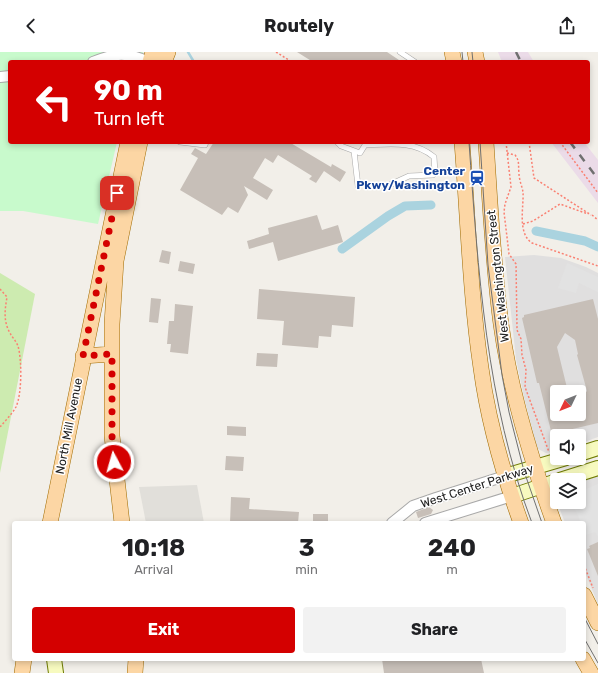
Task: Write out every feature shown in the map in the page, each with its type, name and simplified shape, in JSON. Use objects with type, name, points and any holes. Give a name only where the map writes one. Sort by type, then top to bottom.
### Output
[{"type":"main road","name":"North Mill Avenue","points":[[50,521],[128,144]]},
{"type":"main road","points":[[122,521],[112,436],[112,324],[116,261],[140,144]]},
{"type":"main road","name":"West Washington Street","points":[[462,144],[476,328],[481,369],[493,432],[505,476],[520,521]]},
{"type":"main road","name":"West Washington Street","points":[[486,144],[501,324],[514,390],[535,467],[553,521]]},
{"type":"main road","points":[[83,356],[112,354]]},
{"type":"main road","points":[[590,593],[598,623]]},
{"type":"main road","points":[[22,673],[24,661]]},
{"type":"main road","points":[[584,661],[592,673]]},
{"type":"street","points":[[99,60],[122,54],[137,56],[145,60]]},
{"type":"street","points":[[586,452],[598,448]]},
{"type":"street","name":"West Center Parkway","points":[[394,521],[413,506],[550,463]]},
{"type":"street","points":[[582,473],[598,468]]},
{"type":"street","name":"West Center Parkway","points":[[431,521],[550,483]]},
{"type":"street","points":[[54,661],[56,673]]},
{"type":"lane","points":[[400,52],[412,60]]},
{"type":"lane","points":[[339,144],[360,153],[365,145],[383,144]]},
{"type":"lane","points":[[385,187],[409,176],[433,175],[435,173],[434,157],[418,148],[404,144]]},
{"type":"lane","points":[[354,151],[358,186]]},
{"type":"path","points":[[276,52],[289,60]]},
{"type":"path","points":[[506,144],[511,187],[505,204],[505,219],[509,254],[516,264],[517,330],[521,339],[522,355],[526,370],[525,386],[549,453]]},
{"type":"path","points":[[529,144],[534,178],[598,220]]},
{"type":"path","points":[[561,144],[598,193]]},
{"type":"path","points":[[507,153],[515,156],[518,162],[519,175],[523,191],[523,224],[528,240],[532,243],[598,266]]},
{"type":"path","points":[[523,224],[533,221],[560,204],[591,215]]},
{"type":"path","points":[[0,289],[7,297],[5,314],[6,326],[18,346],[20,382],[19,398],[15,408],[0,427]]},
{"type":"path","points":[[586,575],[590,593]]},
{"type":"shaded area","points":[[498,52],[528,52],[533,60],[501,60]]},
{"type":"shaded area","points":[[553,144],[586,144],[598,160],[598,203]]},
{"type":"shaded area","points":[[534,255],[561,258],[598,273],[598,437],[586,441],[586,429],[550,429],[550,452],[546,453],[538,449],[524,397],[516,359],[505,257]]},
{"type":"shaded area","points":[[567,263],[598,277],[598,292],[579,283],[576,293],[558,288]]},
{"type":"shaded area","points":[[598,476],[598,604],[586,575],[586,521],[564,521],[560,509],[586,509],[586,480]]},
{"type":"shaded area","points":[[598,484],[598,537],[595,532],[586,535],[586,521],[580,521],[575,509],[586,509],[586,489]]},
{"type":"shaded area","points":[[197,485],[204,521],[146,521],[139,487]]},
{"type":"green space","points":[[0,52],[143,52],[141,60],[8,60],[8,144],[117,144],[98,224],[23,211],[0,211]]},
{"type":"green space","points":[[0,273],[35,294],[0,473]]},
{"type":"building","points":[[297,52],[387,52],[399,60],[310,60]]},
{"type":"building","points":[[213,144],[292,144],[331,167],[332,164],[346,172],[340,182],[324,171],[316,183],[309,179],[312,176],[278,155],[273,163],[265,158],[253,178],[273,190],[267,200],[244,186],[248,195],[238,213],[228,207],[222,215],[180,190],[198,158],[191,154],[195,148],[206,154]]},
{"type":"building","points":[[317,215],[322,230],[338,225],[343,242],[278,261],[273,242],[249,249],[247,241],[269,234],[268,228]]},
{"type":"building","points":[[162,250],[171,252],[169,264],[159,262]]},
{"type":"building","points":[[180,261],[195,264],[193,274],[178,271]]},
{"type":"building","points":[[259,289],[355,297],[353,327],[332,325],[331,337],[319,336],[318,348],[282,345],[284,321],[257,319]]},
{"type":"building","points":[[151,298],[161,299],[158,323],[149,322]]},
{"type":"building","points":[[593,299],[598,319],[598,423],[572,429],[550,429],[539,383],[537,383],[522,318],[524,315]],"holes":[[[565,333],[575,340],[577,355],[587,391],[586,421],[550,421],[550,385],[566,385],[557,347]]]},
{"type":"building","points":[[175,304],[193,306],[188,354],[170,352],[171,344],[167,344],[169,321],[174,321]]},
{"type":"building","points":[[257,353],[278,354],[277,367],[256,366]]},
{"type":"building","points":[[227,426],[246,427],[246,436],[227,435]]},
{"type":"building","points":[[226,456],[244,457],[243,471],[225,470]]},
{"type":"building","points":[[231,497],[250,498],[249,509],[299,512],[298,521],[230,521]]},
{"type":"building","points":[[429,507],[433,510],[431,514],[418,518],[416,512]]},
{"type":"building","points":[[313,514],[328,514],[328,521],[313,521]]},
{"type":"building","points":[[598,542],[598,576],[587,549],[590,548],[589,546]]},
{"type":"building","points":[[382,661],[481,661],[484,673],[384,673]]},
{"type":"waterway","points":[[188,52],[193,60]]},
{"type":"waterway","points":[[342,249],[388,216],[405,206],[431,205]]},
{"type":"waterway","points":[[536,231],[585,241],[598,247]]},
{"type":"tram line","points":[[462,52],[463,60]]},
{"type":"tram line","points":[[472,52],[473,60]]},
{"type":"tram line","points":[[469,144],[476,239],[494,383],[516,477],[531,521]]},
{"type":"tram line","points":[[480,144],[488,265],[502,375],[509,412],[524,471],[541,521]]},
{"type":"tram line","points":[[586,621],[598,644]]},
{"type":"tram line","points":[[586,642],[598,663]]},
{"type":"railway","points":[[516,52],[520,60]]},
{"type":"railway","points":[[572,144],[598,179]]},
{"type":"place","name":"Center Pkwy/Washington","points":[[477,178]]},
{"type":"route","points":[[114,462],[112,436],[112,354],[83,356],[117,193]]}]
